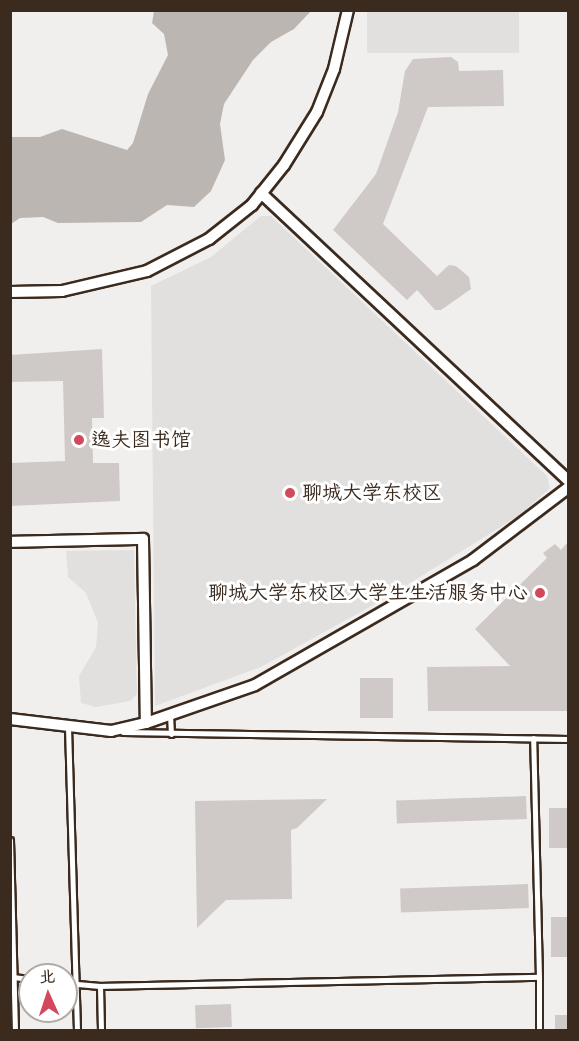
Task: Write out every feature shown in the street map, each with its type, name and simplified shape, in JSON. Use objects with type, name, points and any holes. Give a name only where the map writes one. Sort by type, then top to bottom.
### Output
[{"type":"street","points":[[10,292],[62,291],[147,271],[210,239],[261,193],[284,165],[317,112],[334,69],[348,10]]},
{"type":"street","points":[[261,193],[568,480]]},
{"type":"street","points":[[10,719],[111,731],[146,723],[255,685],[473,560],[568,488]]},
{"type":"street","points":[[10,542],[143,539],[146,723]]},
{"type":"lane","points":[[170,714],[171,734]]},
{"type":"lane","points":[[68,727],[76,963]]},
{"type":"lane","points":[[111,731],[171,734],[568,739]]},
{"type":"lane","points":[[533,738],[539,1030]]},
{"type":"lane","points":[[10,840],[15,1030]]},
{"type":"lane","points":[[78,984],[100,986],[539,977]]},
{"type":"lane","points":[[100,986],[101,1030]]},
{"type":"shaded area","name":"聊城大学东校区","points":[[10,11],[568,11],[568,1030],[11,1030]]},
{"type":"shaded area","points":[[154,11],[311,11],[294,29],[271,42],[253,60],[224,104],[220,124],[225,160],[211,191],[194,207],[167,205],[141,222],[58,223],[43,217],[20,218],[11,224],[11,137],[40,137],[62,129],[127,150],[133,143],[148,94],[168,55],[164,34],[152,23]]},
{"type":"shaded area","points":[[367,11],[519,11],[519,53],[367,53]]},
{"type":"shaded area","points":[[261,216],[271,216],[547,476],[550,488],[520,515],[386,598],[261,667],[155,706],[151,286],[211,257]]},
{"type":"shaded area","points":[[134,550],[137,694],[130,701],[96,707],[81,703],[79,676],[96,647],[98,623],[86,593],[68,577],[66,551]]},
{"type":"building","points":[[451,57],[458,62],[459,71],[503,70],[504,106],[428,107],[383,224],[437,276],[449,265],[456,266],[469,277],[471,289],[441,310],[435,310],[417,290],[407,300],[333,230],[376,174],[398,112],[405,71],[413,59]]},
{"type":"building","name":"逸夫图书馆","points":[[102,349],[104,418],[92,418],[93,463],[119,463],[120,501],[10,506],[10,463],[65,461],[63,381],[10,382],[10,355]]},
{"type":"building","name":"聊城大学东校区大学生生活服务中心","points":[[568,542],[568,711],[428,711],[427,667],[510,666],[475,629],[547,558],[543,553],[555,544],[561,550]]},
{"type":"building","points":[[360,678],[393,678],[393,718],[360,718]]},
{"type":"building","points":[[526,796],[527,819],[397,824],[396,801]]},
{"type":"building","points":[[327,799],[297,828],[291,830],[292,899],[226,900],[197,928],[195,801]]},
{"type":"building","points":[[549,808],[568,808],[568,848],[549,848]]},
{"type":"building","points":[[528,884],[529,908],[401,912],[400,888]]},
{"type":"building","points":[[551,917],[568,917],[568,957],[551,957]]},
{"type":"building","points":[[231,1004],[232,1027],[196,1028],[195,1005]]},
{"type":"building","points":[[555,1015],[568,1015],[568,1030],[555,1030]]},
{"type":"place","name":"逸夫图书馆","points":[[79,440]]},
{"type":"place","name":"聊城大学东校区","points":[[290,493]]},
{"type":"place","name":"聊城大学东校区大学生生活服务中心","points":[[540,593]]}]
